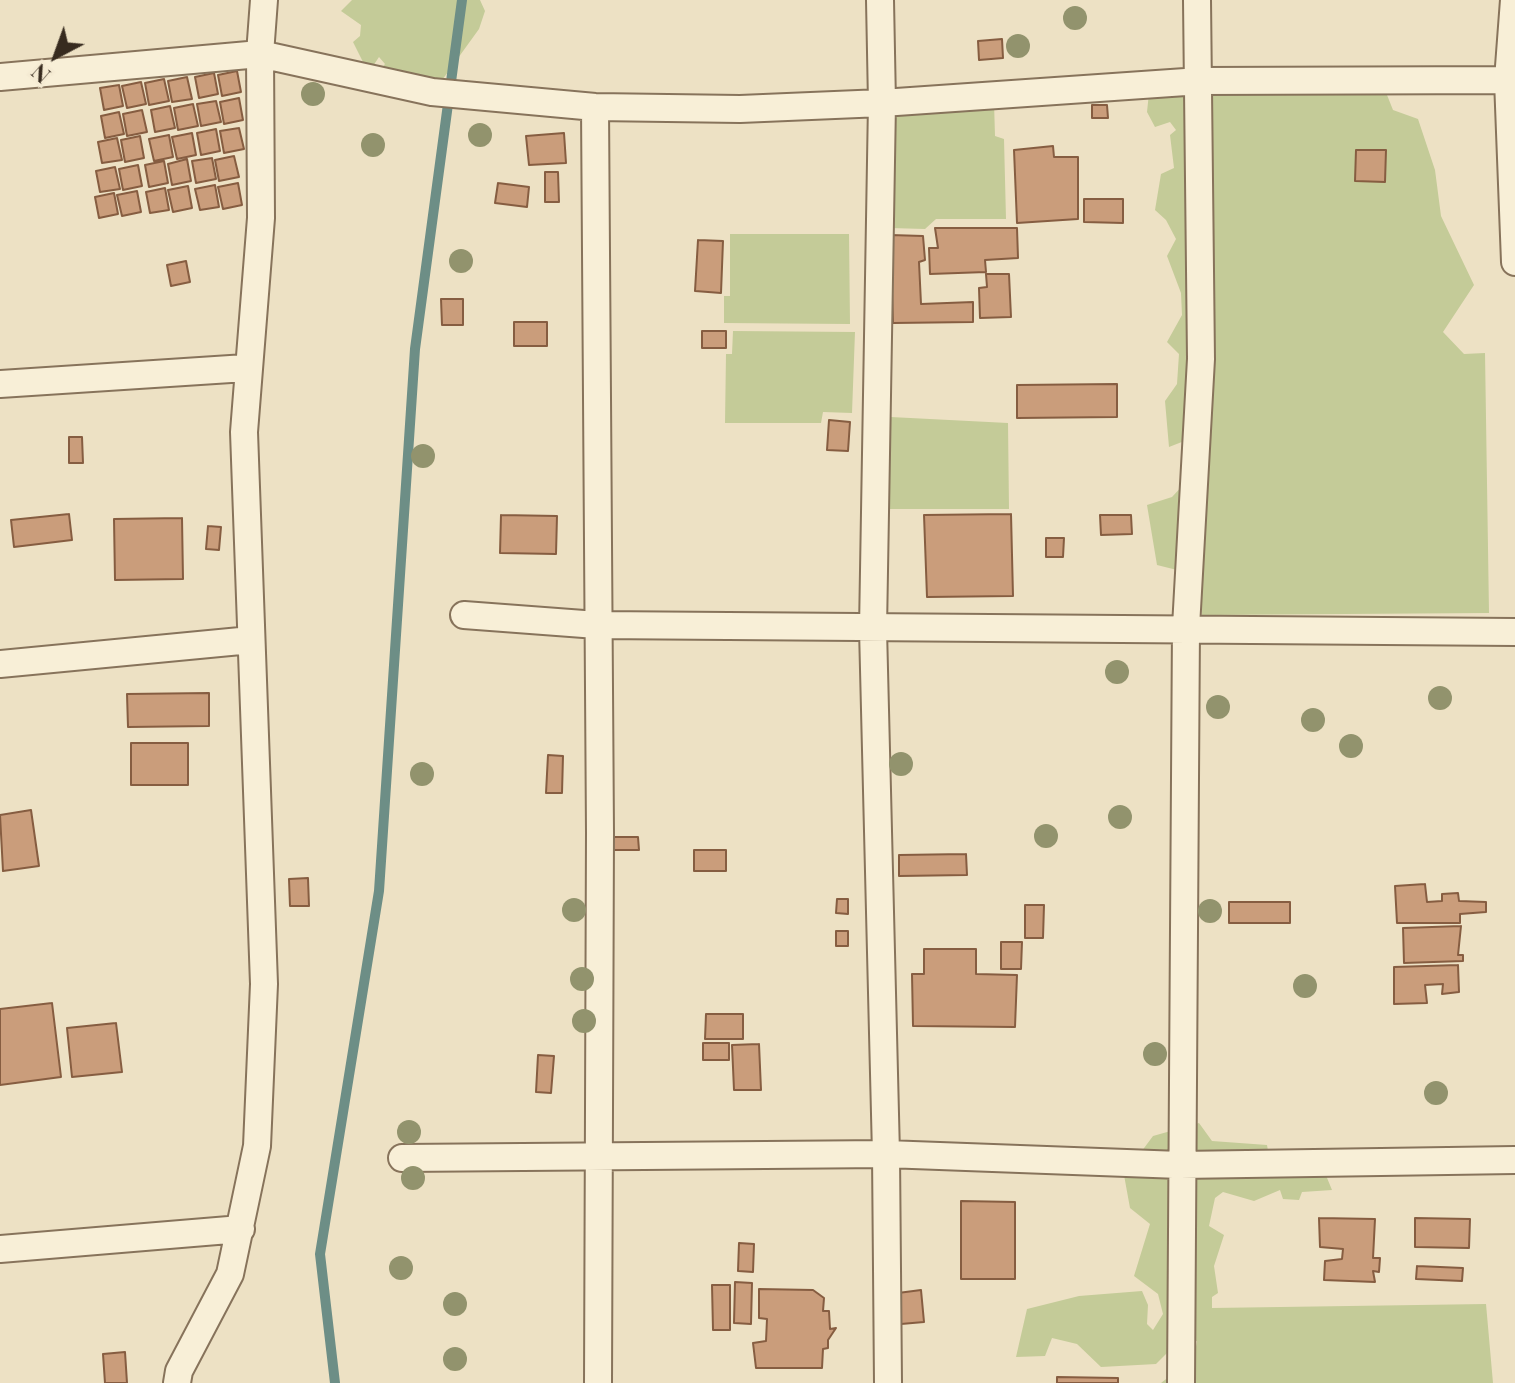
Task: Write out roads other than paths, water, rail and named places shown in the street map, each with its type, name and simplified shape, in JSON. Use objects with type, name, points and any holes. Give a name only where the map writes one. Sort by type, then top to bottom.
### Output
[{"type":"street","points":[[177,1383],[179,1371],[230,1274],[257,1146],[264,984],[244,432],[246,368],[256,296],[261,218],[260,54],[264,0]]},
{"type":"street","points":[[880,0],[882,103],[873,629],[886,1154],[888,1383]]},
{"type":"street","points":[[1181,1383],[1180,1165],[1186,627],[1201,359],[1197,0]]},
{"type":"street","points":[[1514,0],[1515,262]]},
{"type":"street","points":[[0,77],[260,54],[432,92],[595,107],[740,109],[882,103],[1200,81],[1512,80]]},
{"type":"street","points":[[595,107],[598,1383]]},
{"type":"street","points":[[0,384],[246,368]]},
{"type":"street","points":[[464,615],[597,625],[873,629],[1186,627],[1515,632]]},
{"type":"street","points":[[0,664],[251,640]]},
{"type":"street","points":[[402,1158],[886,1154],[1180,1165],[1515,1160]]},
{"type":"street","points":[[0,1249],[241,1229]]},
{"type":"waterway","points":[[335,1383],[320,1254],[379,891],[415,349],[462,0]]}]
